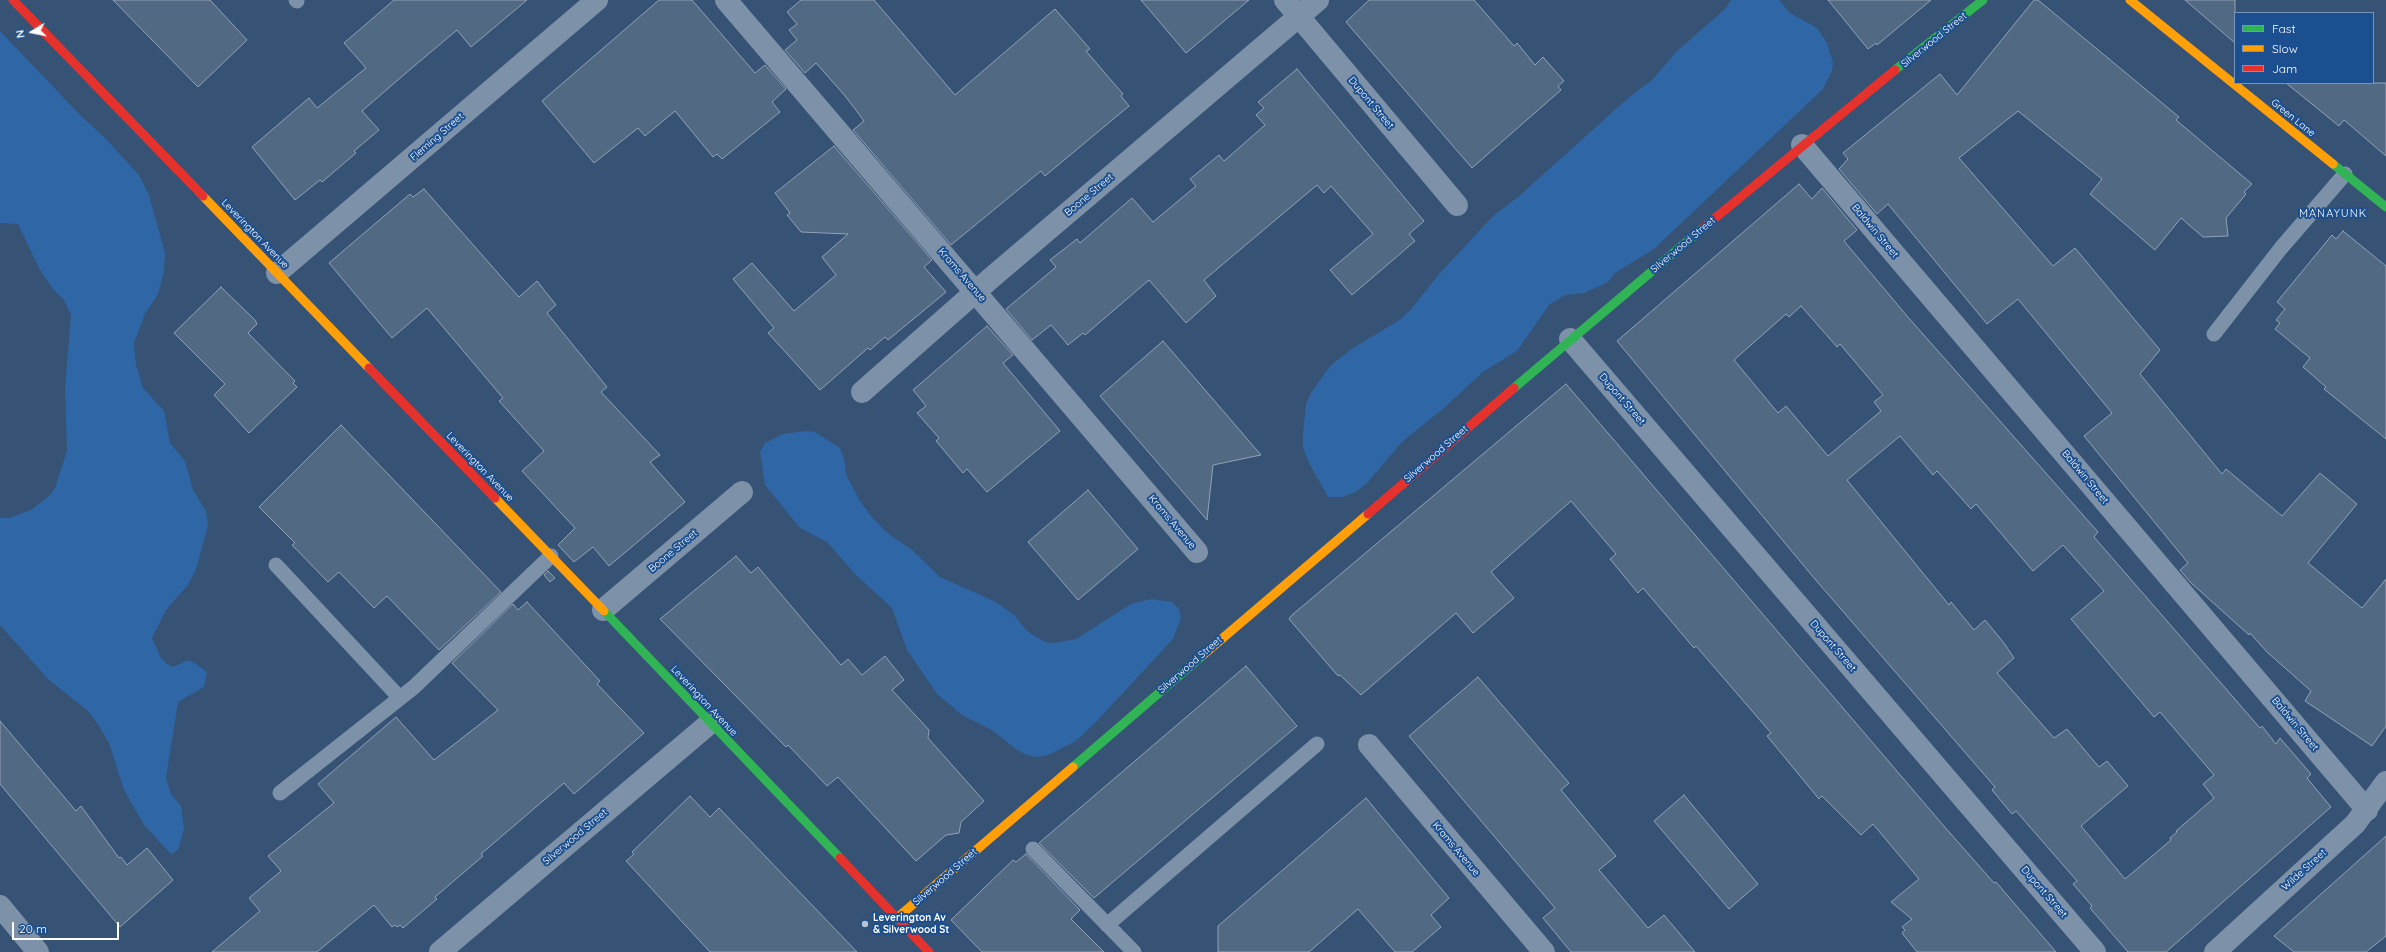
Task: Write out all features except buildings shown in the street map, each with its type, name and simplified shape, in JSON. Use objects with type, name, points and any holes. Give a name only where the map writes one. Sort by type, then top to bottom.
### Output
[{"type":"street","name":"Leverington Avenue","points":[[13,0],[603,610],[929,952]]},
{"type":"street","name":"Fleming Street","points":[[277,273],[596,0]]},
{"type":"street","name":"Krams Avenue","points":[[726,0],[976,291],[1197,552]]},
{"type":"street","name":"Dupont Street","points":[[1285,0],[1457,205]]},
{"type":"street","name":"Boone Street","points":[[862,392],[976,291],[1318,0]]},
{"type":"street","name":"Silverwood Street","points":[[897,918],[1570,339],[1802,145],[1983,0]]},
{"type":"street","name":"Green Lane","points":[[2130,0],[2386,207]]},
{"type":"street","name":"Baldwin Street","points":[[1802,145],[2367,810]]},
{"type":"street","name":"Dupont Street","points":[[1570,339],[2095,952]]},
{"type":"street","name":"Boone Street","points":[[603,610],[742,492]]},
{"type":"street","name":"Silverwood Street","points":[[440,952],[710,723]]},
{"type":"street","name":"Krams Avenue","points":[[1369,745],[1544,952]]},
{"type":"street","name":"Wilde Street","points":[[2215,952],[2355,824],[2367,810],[2386,782]]},
{"type":"street","points":[[0,906],[38,952]]},
{"type":"lane","points":[[2214,334],[2281,248],[2345,174]]},
{"type":"lane","points":[[280,793],[399,697],[414,687],[551,556]]},
{"type":"lane","points":[[276,565],[399,697]]},
{"type":"lane","points":[[1107,925],[1317,744]]},
{"type":"lane","points":[[1033,849],[1134,952]]},
{"type":"shaded area","points":[[1731,0],[1779,0],[1790,13],[1817,28],[1827,43],[1833,62],[1832,71],[1823,89],[1654,249],[1615,273],[1609,281],[1602,285],[1584,293],[1565,295],[1549,305],[1517,351],[1483,372],[1444,408],[1402,442],[1367,483],[1356,492],[1342,497],[1328,497],[1308,461],[1303,448],[1303,433],[1306,404],[1312,391],[1331,365],[1353,348],[1401,319],[1440,273],[1493,216],[1518,197],[1627,99],[1653,79],[1676,52],[1725,9]]},
{"type":"shaded area","points":[[0,31],[81,116],[105,138],[139,175],[149,195],[165,253],[164,272],[158,294],[145,314],[134,343],[136,365],[143,388],[164,411],[170,443],[185,461],[193,490],[206,511],[208,526],[195,572],[187,586],[166,610],[152,638],[161,658],[167,664],[173,667],[188,660],[195,663],[207,672],[204,687],[178,702],[166,778],[171,794],[181,806],[184,829],[178,850],[171,854],[144,825],[124,790],[109,743],[97,723],[88,711],[48,679],[0,625],[0,518],[9,518],[31,510],[50,495],[55,488],[67,451],[65,387],[71,315],[64,300],[52,288],[39,268],[18,224],[0,223]]},
{"type":"shaded area","points":[[806,431],[815,432],[840,448],[844,458],[846,474],[860,501],[871,516],[886,532],[911,549],[940,577],[996,602],[1014,615],[1027,631],[1045,642],[1055,643],[1076,639],[1131,604],[1151,599],[1172,602],[1179,609],[1181,618],[1173,639],[1097,721],[1076,741],[1048,755],[1037,757],[1027,755],[1017,750],[992,730],[962,715],[937,694],[907,650],[892,608],[855,574],[827,542],[800,528],[765,485],[760,452],[765,443],[783,434]]},
{"type":"traffic: fast","points":[[1895,70],[1983,0]]},
{"type":"traffic: fast","points":[[2333,164],[2386,207]]},
{"type":"traffic: fast","points":[[1514,388],[1703,228]]},
{"type":"traffic: fast","points":[[604,611],[840,858]]},
{"type":"traffic: fast","points":[[1073,767],[1203,655]]},
{"type":"traffic: slow","points":[[2130,0],[2333,164]]},
{"type":"traffic: slow","points":[[203,196],[369,368]]},
{"type":"traffic: slow","points":[[495,498],[604,611]]},
{"type":"traffic: slow","points":[[1203,655],[1368,514]]},
{"type":"traffic: slow","points":[[897,918],[1073,767]]},
{"type":"traffic: jam","points":[[13,0],[203,196]]},
{"type":"traffic: jam","points":[[1703,228],[1895,70]]},
{"type":"traffic: jam","points":[[369,368],[495,498]]},
{"type":"traffic: jam","points":[[1368,514],[1514,388]]},
{"type":"traffic: jam","points":[[840,858],[929,952]]},
{"type":"place","name":"Leverington Av & Silverwood St","points":[[865,924]]},
{"type":"district","name":"MANAYUNK","points":[[2333,214]]}]
